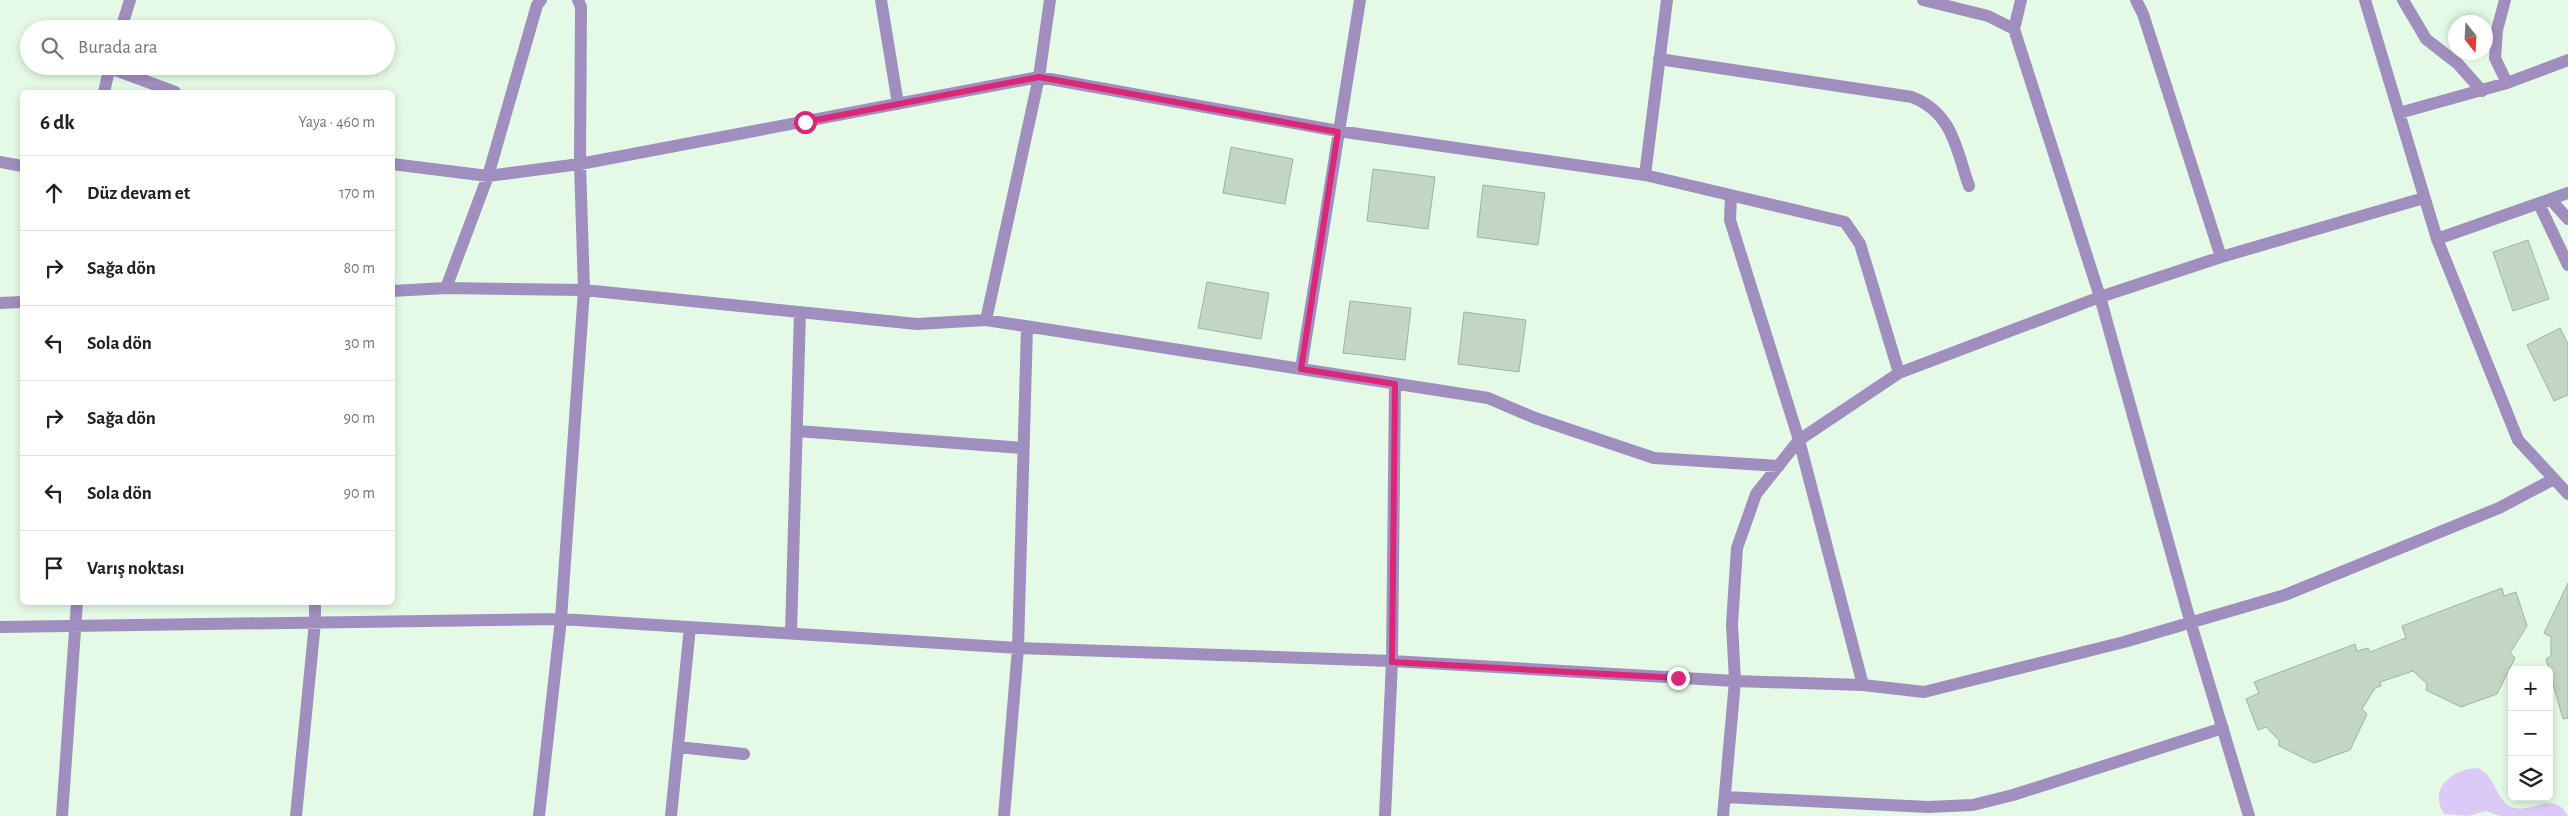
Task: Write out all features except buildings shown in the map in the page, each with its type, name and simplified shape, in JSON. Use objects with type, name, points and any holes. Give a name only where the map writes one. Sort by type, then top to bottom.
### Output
[{"type":"street","points":[[124,20],[130,0]]},
{"type":"street","points":[[446,288],[488,176],[534,15],[541,0]]},
{"type":"street","points":[[538,816],[561,619],[584,290],[580,164],[581,7],[578,0]]},
{"type":"street","points":[[881,0],[898,104]]},
{"type":"street","points":[[986,320],[1039,77],[1050,0]]},
{"type":"street","points":[[1301,369],[1360,0]]},
{"type":"street","points":[[1645,175],[1667,0]]},
{"type":"street","points":[[1923,0],[1988,16],[2014,29]]},
{"type":"street","points":[[2021,0],[2014,29],[2100,297],[2191,624],[2249,816]]},
{"type":"street","points":[[2136,0],[2143,14],[2221,258]]},
{"type":"street","points":[[2365,0],[2437,239],[2518,440],[2568,494]]},
{"type":"street","points":[[2403,0],[2426,39],[2458,64],[2482,90]]},
{"type":"street","points":[[2505,0],[2497,30],[2494,58],[2507,83]]},
{"type":"street","points":[[1660,59],[1912,97],[1925,102],[1936,110],[1947,124],[1969,186]]},
{"type":"street","points":[[2399,114],[2507,83],[2568,60]]},
{"type":"street","points":[[104,90],[108,75]]},
{"type":"street","points":[[131,75],[170,90]]},
{"type":"street","points":[[395,164],[488,176],[580,164],[1039,77],[1338,132],[1645,175],[1845,222],[1860,244],[1898,373]]},
{"type":"street","points":[[0,162],[20,166]]},
{"type":"street","points":[[2437,239],[2568,193]]},
{"type":"street","points":[[1731,195],[1730,220],[1799,440],[1863,685]]},
{"type":"street","points":[[1723,816],[1735,681],[1732,624],[1737,548],[1756,494],[1799,440],[1898,373],[2100,297],[2221,258],[2424,198]]},
{"type":"street","points":[[2551,200],[2568,219]]},
{"type":"street","points":[[2539,204],[2568,265]]},
{"type":"street","points":[[395,291],[446,288],[584,290],[917,324],[986,320],[1488,398],[1536,418],[1654,458],[1779,466]]},
{"type":"street","points":[[0,303],[20,302]]},
{"type":"street","points":[[791,634],[800,312]]},
{"type":"street","points":[[1004,816],[1018,648],[1027,327]]},
{"type":"street","points":[[1385,816],[1392,662],[1395,384]]},
{"type":"street","points":[[797,431],[1023,448]]},
{"type":"street","points":[[0,627],[561,619],[1018,648],[1392,662],[1735,681],[1863,685],[1924,692],[2191,624],[2285,595],[2499,508],[2554,479]]},
{"type":"street","points":[[62,816],[77,605]]},
{"type":"street","points":[[296,816],[315,622],[315,605]]},
{"type":"street","points":[[671,816],[690,627]]},
{"type":"street","points":[[1725,797],[1928,807],[1973,805],[2000,799],[2223,728]]},
{"type":"street","points":[[678,747],[744,754]]},
{"type":"shaded area","points":[[2477,768],[2489,776],[2499,795],[2508,805],[2521,809],[2549,803],[2556,804],[2568,816],[2500,816],[2486,811],[2468,816],[2444,814],[2440,805],[2439,796],[2441,788],[2452,776],[2459,772]]},
{"type":"route","points":[[805,122],[1039,77],[1338,132],[1301,369],[1395,384],[1392,662],[1678,678]]}]
